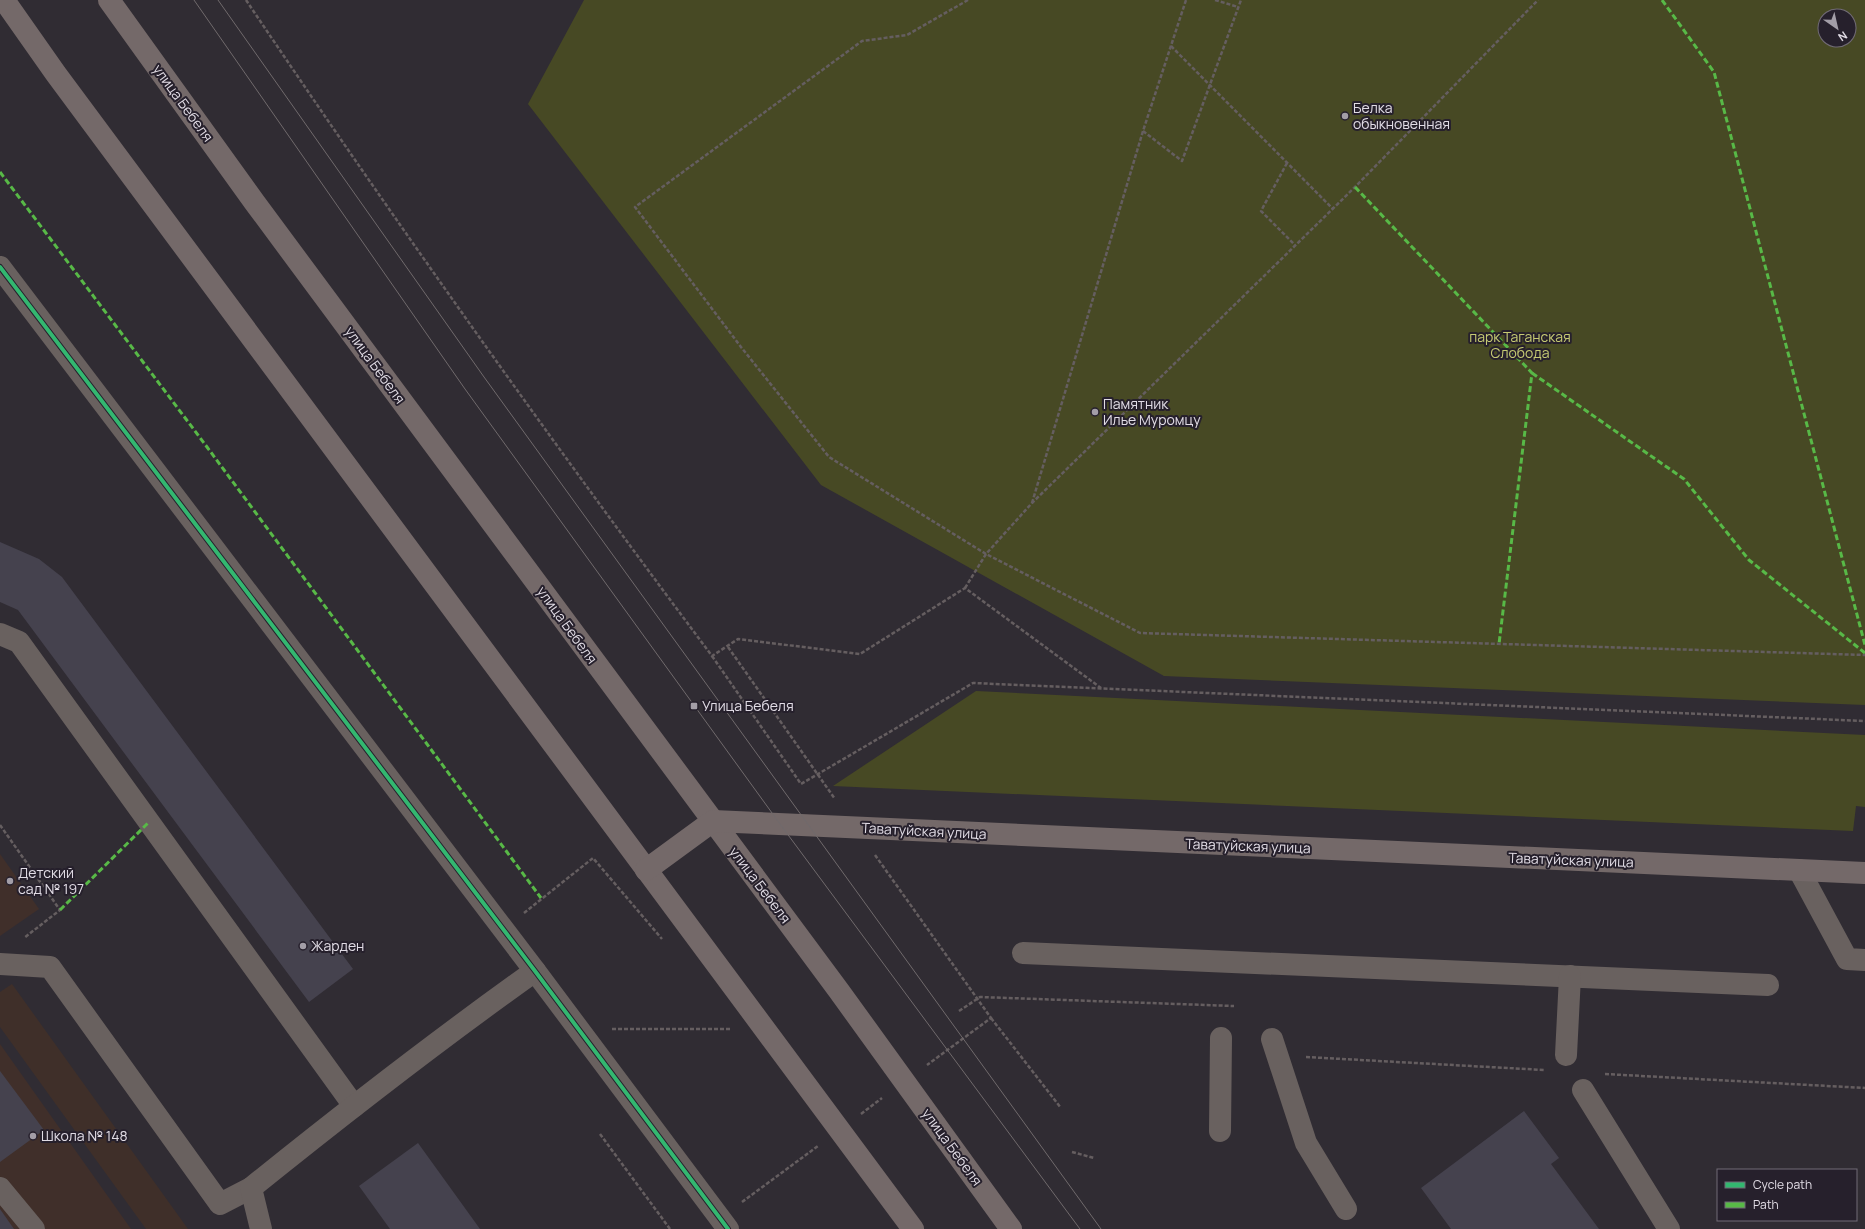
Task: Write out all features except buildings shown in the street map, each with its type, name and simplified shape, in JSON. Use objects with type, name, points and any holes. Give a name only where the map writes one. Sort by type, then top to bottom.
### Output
[{"type":"main road","points":[[4,0],[56,74],[913,1229]]},
{"type":"main road","name":"улица Бебеля","points":[[109,0],[255,203],[839,991],[1011,1229]]},
{"type":"main road","name":"улица Бебеля","points":[[113,0],[124,21]]},
{"type":"main road","points":[[0,11],[56,74]]},
{"type":"main road","points":[[646,870],[713,821]]},
{"type":"main road","name":"Таватуйская улица","points":[[713,821],[1865,873]]},
{"type":"street","points":[[0,267],[535,971],[728,1229]]},
{"type":"street","points":[[0,634],[19,642],[354,1106]]},
{"type":"street","points":[[1798,870],[1847,959],[1865,960]]},
{"type":"street","points":[[1023,953],[1768,985]]},
{"type":"street","points":[[0,964],[50,967],[220,1204],[251,1188],[354,1106],[474,1014],[535,971]]},
{"type":"street","points":[[1566,1055],[1570,976]]},
{"type":"street","points":[[1220,1131],[1221,1038]]},
{"type":"street","points":[[1272,1039],[1306,1143],[1346,1209]]},
{"type":"street","points":[[1583,1090],[1669,1229]]},
{"type":"street","points":[[0,1188],[1,1187],[34,1229]]},
{"type":"street","points":[[251,1188],[261,1229]]},
{"type":"path","points":[[246,0],[450,298],[584,484],[712,656],[801,784],[973,683],[1865,721]]},
{"type":"path","points":[[968,0],[907,35],[862,41],[635,207],[736,341],[829,457],[986,554],[1140,633],[1865,655]]},
{"type":"path","points":[[1032,503],[1143,131],[1186,0]]},
{"type":"path","points":[[1215,0],[1238,7]]},
{"type":"path","points":[[1143,131],[1182,161],[1241,0]]},
{"type":"path","points":[[712,656],[728,647],[738,639],[860,654],[965,588],[986,554],[1032,503],[1332,209],[1538,0]]},
{"type":"path","points":[[1170,46],[1332,209]]},
{"type":"path","points":[[1287,163],[1261,212],[1295,245]]},
{"type":"path","points":[[965,588],[1101,688]]},
{"type":"path","points":[[728,647],[808,760]]},
{"type":"path","points":[[0,825],[60,910],[18,943]]},
{"type":"path","points":[[519,917],[593,858],[663,940]]},
{"type":"path","points":[[959,1011],[980,997],[1234,1006]]},
{"type":"path","points":[[991,1018],[1061,1108]]},
{"type":"path","points":[[610,1029],[738,1029]]},
{"type":"path","points":[[600,1134],[670,1229]]},
{"type":"path","points":[[1072,1152],[1094,1158]]},
{"type":"shaded area","name":"Детский сад № 197","points":[[0,854],[39,909],[0,936]]},
{"type":"shaded area","points":[[12,984],[188,1229],[146,1229],[0,1027],[0,992]]},
{"type":"shaded area","name":"Школа № 148","points":[[0,1044],[131,1229],[0,1229]]},
{"type":"green space","name":"парк Таганская Слобода","points":[[584,0],[1865,0],[1865,705],[1164,676],[821,485],[528,104]]},
{"type":"green space","points":[[976,691],[1865,735],[1865,807],[1856,806],[1853,831],[833,786]]},
{"type":"tram line","points":[[194,0],[465,389],[780,824],[1080,1229]]},
{"type":"tram line","points":[[218,0],[484,377],[1101,1229]]},
{"type":"marked path","points":[[1662,0],[1714,72],[1865,645]]},
{"type":"marked path","points":[[0,172],[207,447],[541,898]]},
{"type":"marked path","points":[[1355,187],[1532,373],[1499,644]]},
{"type":"marked path","points":[[1532,373],[1684,479],[1749,560],[1865,653]]},
{"type":"marked path","points":[[60,910],[149,822]]},
{"type":"cycle path","points":[[0,267],[535,971],[728,1229]]},
{"type":"place","name":"Белка обыкновенная","points":[[1345,116]]},
{"type":"place","name":"Памятник Илье Муромцу","points":[[1095,412]]},
{"type":"place","name":"Улица Бебеля","points":[[694,706]]},
{"type":"place","name":"Детский сад № 197","points":[[10,881]]},
{"type":"place","name":"Жарден","points":[[303,946]]},
{"type":"place","name":"Школа № 148","points":[[33,1136]]}]
